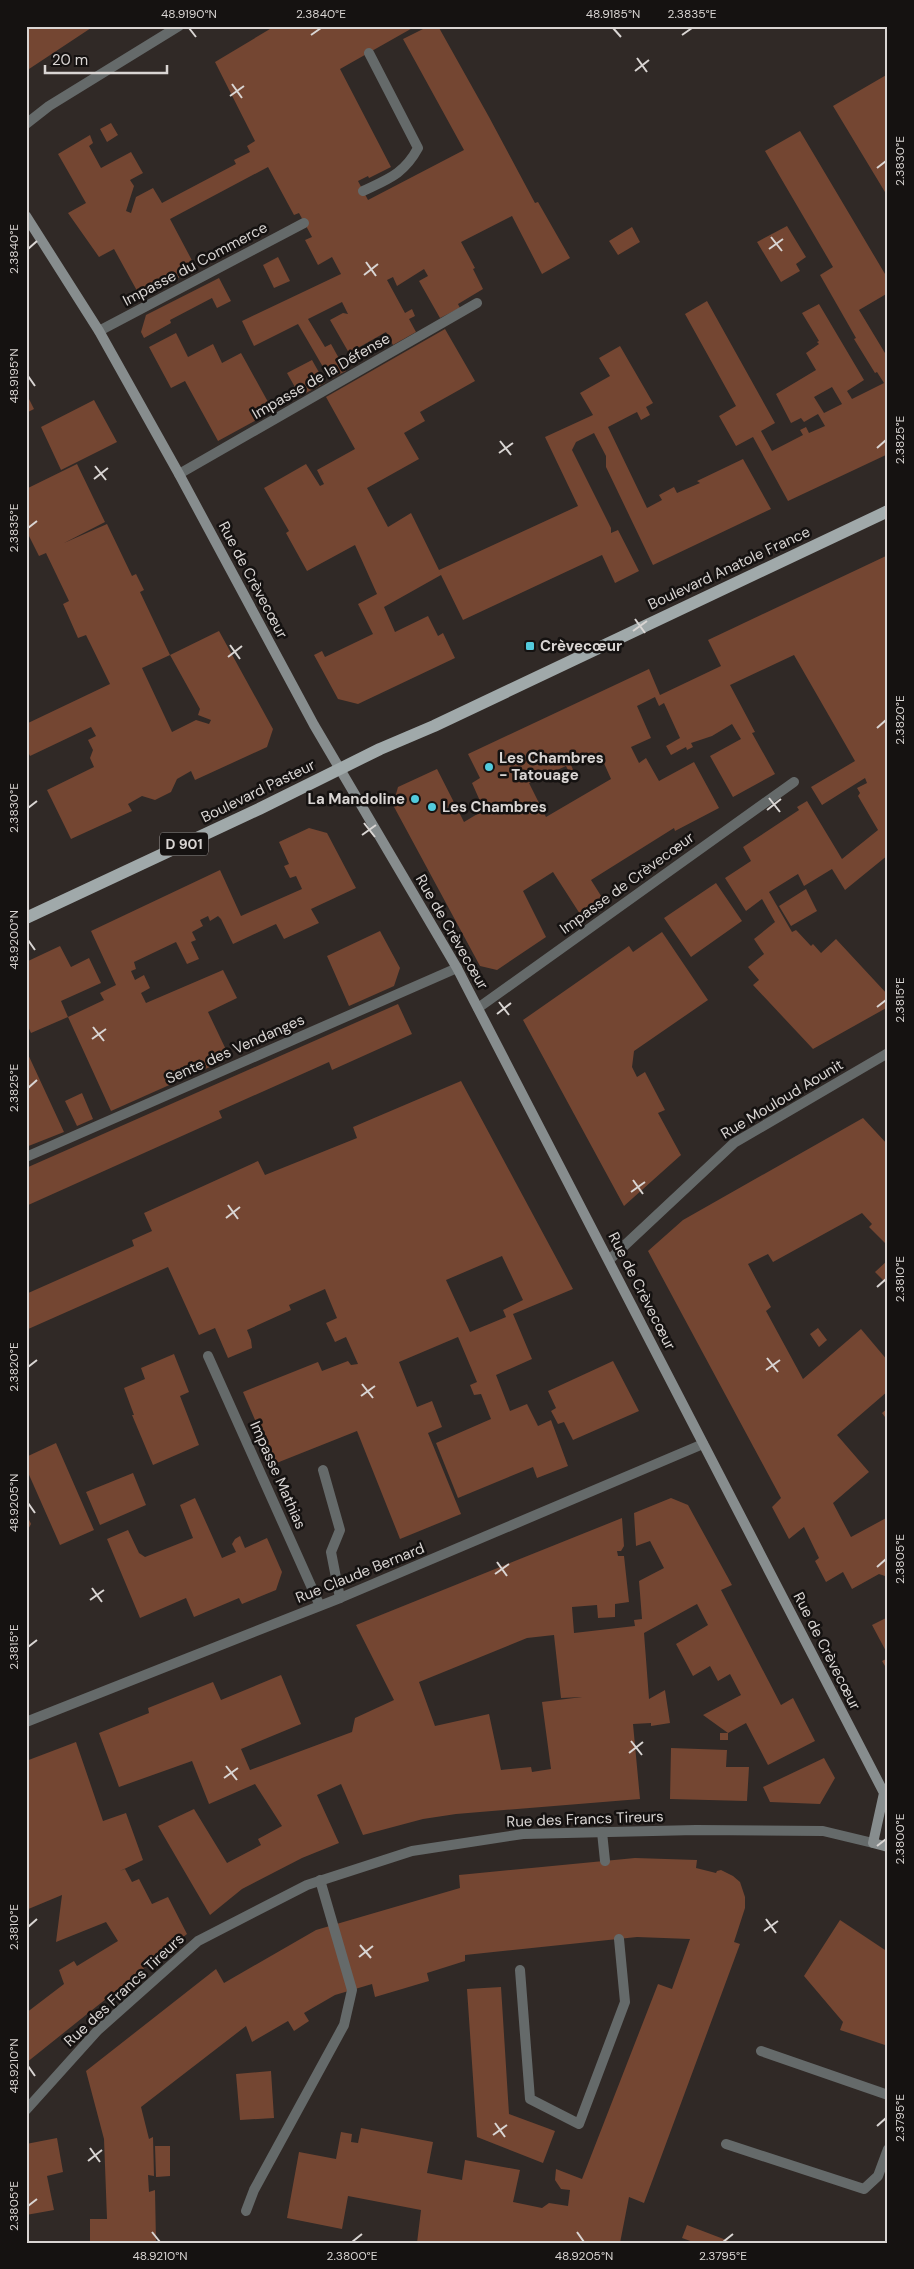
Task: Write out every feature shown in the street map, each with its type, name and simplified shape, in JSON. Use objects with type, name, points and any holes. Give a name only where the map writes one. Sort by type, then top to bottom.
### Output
[{"type":"main road","name":"Rue de Crèvecœur","points":[[26,216],[99,331],[179,474],[307,713],[340,768],[360,807],[457,968],[703,1444],[886,1791],[873,1843]]},
{"type":"main road","name":"Boulevard Anatole France","points":[[340,768],[888,511]]},
{"type":"main road","name":"Boulevard Pasteur","points":[[26,918],[259,810],[340,768]]},
{"type":"main road","points":[[873,1843],[888,1847]]},
{"type":"street","points":[[26,124],[49,106],[179,26]]},
{"type":"street","points":[[363,191],[392,176],[409,164],[418,148],[369,53]]},
{"type":"street","name":"Impasse du Commerce","points":[[99,331],[304,223]]},
{"type":"street","name":"Impasse de la Défense","points":[[179,474],[477,304]]},
{"type":"street","name":"Impasse de Crèvecœur","points":[[478,1008],[794,782]]},
{"type":"street","name":"Sente des Vendanges","points":[[26,1157],[457,968]]},
{"type":"street","name":"Rue Mouloud Aounit","points":[[609,1260],[634,1234],[734,1144],[887,1055]]},
{"type":"street","name":"Impasse Mathias","points":[[208,1356],[320,1606]]},
{"type":"street","name":"Rue Claude Bernard","points":[[26,1722],[340,1598],[703,1444]]},
{"type":"street","points":[[323,1470],[340,1530],[331,1552],[340,1598]]},
{"type":"street","name":"Rue des Francs Tireurs","points":[[26,2110],[98,2030],[198,1941],[320,1880],[412,1851],[523,1834],[696,1830],[823,1832],[873,1843]]},
{"type":"street","points":[[602,1832],[605,1861]]},
{"type":"street","points":[[246,2211],[254,2190],[344,2025],[350,1999],[352,1990],[320,1880]]},
{"type":"street","points":[[520,1970],[530,2099],[579,2124],[625,2002],[619,1939]]},
{"type":"street","points":[[761,2051],[888,2096]]},
{"type":"street","points":[[726,2144],[864,2189],[878,2176],[888,2149]]},
{"type":"building","points":[[26,26],[94,26],[26,71]]},
{"type":"building","points":[[275,26],[416,26],[340,69],[391,167],[369,178],[368,176],[358,181],[368,200],[464,150],[403,39],[429,26],[438,26],[535,203],[538,202],[570,258],[542,274],[512,216],[461,242],[475,268],[473,269],[483,289],[458,304],[460,308],[440,318],[419,281],[428,276],[424,269],[397,286],[393,277],[387,280],[405,313],[412,309],[415,316],[409,319],[416,332],[393,345],[386,332],[349,353],[330,320],[343,313],[348,314],[342,302],[308,319],[325,347],[331,344],[346,371],[330,379],[298,324],[254,346],[242,321],[341,274],[332,257],[318,265],[305,240],[312,237],[299,213],[294,215],[268,167],[170,219],[196,268],[141,298],[114,249],[99,257],[68,213],[86,203],[58,154],[90,135],[93,143],[89,146],[101,168],[131,152],[143,173],[130,180],[134,186],[126,211],[131,213],[136,197],[153,188],[162,203],[236,164],[234,160],[250,152],[247,146],[255,141],[215,62]]},
{"type":"building","points":[[888,74],[888,197],[833,106]]},
{"type":"building","points":[[111,123],[118,135],[107,142],[100,129]]},
{"type":"building","points":[[800,131],[888,279],[888,293],[859,310],[888,358],[888,454],[788,501],[753,437],[736,446],[719,416],[736,406],[685,314],[707,301],[775,423],[761,431],[772,451],[803,435],[800,430],[806,427],[809,433],[825,426],[818,414],[804,422],[801,418],[791,423],[776,394],[816,370],[806,353],[819,344],[817,342],[819,341],[802,313],[819,304],[864,380],[847,391],[852,399],[884,383],[877,372],[875,373],[854,339],[856,338],[820,275],[833,267],[765,151]],"holes":[[[832,387],[842,404],[824,413],[814,397]]]},
{"type":"building","points":[[787,226],[806,257],[796,264],[800,271],[781,282],[757,242]]},
{"type":"building","points":[[632,227],[640,242],[618,255],[609,241]]},
{"type":"building","points":[[278,257],[290,281],[274,288],[263,265]]},
{"type":"building","points":[[219,278],[231,301],[217,308],[212,298],[170,320],[171,323],[144,338],[141,332],[146,315]]},
{"type":"building","points":[[445,329],[475,381],[420,412],[425,421],[404,433],[419,459],[367,488],[388,527],[411,513],[439,570],[578,506],[545,437],[593,415],[580,393],[610,376],[599,358],[620,346],[653,403],[646,407],[650,415],[641,420],[637,412],[608,427],[647,508],[662,500],[659,495],[674,487],[677,493],[700,483],[697,481],[743,459],[771,509],[653,565],[606,467],[606,456],[594,433],[576,442],[572,450],[611,528],[611,533],[618,530],[639,571],[615,583],[602,555],[463,620],[441,575],[384,607],[395,632],[428,616],[438,636],[443,633],[455,658],[358,704],[338,699],[314,655],[322,651],[325,657],[373,634],[358,604],[377,594],[355,545],[307,571],[286,533],[289,531],[264,488],[306,464],[320,486],[324,484],[317,470],[355,449],[326,397]]},
{"type":"building","points":[[176,333],[188,357],[213,344],[222,363],[241,353],[273,411],[218,441],[185,381],[171,388],[149,347]]},
{"type":"building","points":[[312,360],[325,383],[300,396],[287,373]]},
{"type":"building","points":[[26,393],[34,409],[26,413]]},
{"type":"building","points":[[94,400],[117,442],[61,470],[41,427]]},
{"type":"building","points":[[77,464],[105,522],[64,543],[107,524],[132,576],[136,574],[144,590],[140,592],[170,655],[219,631],[273,729],[267,747],[195,780],[191,771],[177,779],[171,792],[155,800],[142,796],[128,804],[132,811],[71,839],[47,790],[94,767],[90,758],[93,750],[88,740],[96,736],[91,727],[30,756],[26,748],[26,724],[110,684],[86,635],[78,638],[63,604],[69,601],[46,553],[39,556],[26,530],[26,489]],"holes":[[[170,655],[200,709],[198,715],[211,720],[209,724],[196,720],[172,732],[142,668]]]},
{"type":"building","points":[[886,556],[888,855],[845,890],[832,869],[804,886],[798,874],[769,892],[792,932],[796,930],[811,946],[813,944],[821,953],[836,939],[888,995],[888,1007],[813,1049],[753,985],[759,980],[748,967],[764,954],[754,939],[775,922],[762,899],[746,911],[725,878],[751,861],[743,847],[799,810],[797,807],[807,801],[842,859],[878,830],[858,796],[860,793],[857,788],[867,783],[865,778],[822,805],[811,787],[855,761],[794,655],[730,685],[755,732],[752,733],[775,774],[733,797],[710,756],[741,739],[732,724],[712,736],[691,743],[693,747],[687,750],[686,747],[671,755],[666,746],[680,738],[664,703],[659,706],[655,697],[637,706],[651,738],[631,747],[639,763],[646,758],[659,781],[694,762],[719,808],[675,831],[674,828],[591,880],[603,899],[580,914],[553,872],[523,891],[546,937],[497,970],[480,966],[393,805],[398,787],[437,769],[464,822],[484,810],[472,783],[480,778],[468,754],[649,669],[660,695],[721,666],[708,640]],"holes":[[[599,752],[611,779],[546,817],[529,783],[566,766],[570,774],[574,772],[571,765]]]},
{"type":"building","points":[[309,828],[327,833],[356,888],[311,909],[319,923],[284,939],[276,924],[233,944],[221,919],[218,916],[210,921],[208,916],[200,920],[203,926],[192,932],[196,940],[191,942],[199,959],[187,964],[176,942],[134,962],[136,969],[131,971],[135,980],[144,975],[150,988],[141,993],[146,1003],[223,970],[237,998],[208,1012],[230,1058],[111,1111],[68,1017],[104,1000],[100,993],[116,985],[91,931],[220,870],[241,916],[302,889],[296,876],[290,878],[284,866],[289,864],[279,842]]},
{"type":"building","points":[[716,883],[742,921],[691,957],[664,918]]},
{"type":"building","points":[[806,889],[817,911],[791,926],[779,906]]},
{"type":"building","points":[[380,931],[400,968],[394,986],[349,1006],[327,956]]},
{"type":"building","points":[[662,932],[708,1000],[634,1051],[632,1067],[637,1077],[645,1072],[665,1110],[658,1113],[681,1155],[624,1206],[523,1020],[629,946],[633,952]]},
{"type":"building","points":[[60,946],[71,967],[89,958],[101,983],[61,1001],[68,1017],[31,1033],[26,1022],[26,962]]},
{"type":"building","points":[[398,1004],[412,1034],[332,1070],[329,1062],[219,1111],[222,1118],[26,1206],[26,1168]]},
{"type":"building","points":[[26,1050],[64,1132],[26,1147]]},
{"type":"building","points":[[461,1081],[573,1289],[513,1314],[532,1359],[496,1375],[510,1411],[527,1404],[538,1426],[551,1420],[568,1466],[537,1478],[533,1467],[458,1498],[436,1443],[491,1419],[481,1394],[474,1395],[470,1385],[477,1382],[458,1337],[399,1362],[417,1407],[432,1401],[442,1427],[428,1433],[461,1514],[400,1539],[357,1431],[274,1464],[243,1392],[318,1362],[322,1371],[348,1361],[351,1365],[358,1364],[346,1337],[335,1342],[326,1323],[337,1318],[325,1289],[289,1305],[291,1310],[247,1330],[252,1348],[228,1358],[215,1328],[199,1335],[168,1267],[26,1330],[26,1294],[134,1246],[132,1240],[152,1231],[144,1213],[258,1161],[265,1175],[357,1138],[353,1127]],"holes":[[[502,1256],[523,1300],[503,1310],[506,1317],[470,1332],[446,1280]]]},
{"type":"building","points":[[82,1093],[93,1119],[77,1126],[65,1101]]},
{"type":"building","points":[[863,1118],[888,1145],[888,1246],[869,1227],[872,1224],[862,1213],[773,1262],[768,1254],[748,1264],[771,1307],[766,1311],[803,1379],[861,1329],[888,1361],[885,1366],[888,1369],[888,1391],[837,1435],[869,1472],[833,1503],[851,1537],[888,1517],[888,1577],[879,1574],[852,1589],[843,1572],[826,1582],[815,1561],[819,1558],[804,1527],[789,1539],[772,1507],[781,1498],[648,1251],[683,1220]]},
{"type":"building","points":[[888,1260],[888,1285],[875,1272]]},
{"type":"building","points":[[818,1328],[827,1340],[819,1347],[810,1334]]},
{"type":"building","points":[[174,1354],[189,1392],[180,1396],[199,1445],[153,1465],[132,1415],[134,1415],[124,1388],[145,1379],[141,1368]]},
{"type":"building","points":[[613,1361],[639,1411],[573,1440],[564,1422],[558,1424],[551,1411],[556,1408],[548,1391]]},
{"type":"building","points":[[888,1408],[888,1421],[882,1413]]},
{"type":"building","points":[[56,1443],[94,1530],[60,1545],[26,1468],[26,1457]]},
{"type":"building","points":[[133,1473],[146,1505],[100,1525],[86,1492]]},
{"type":"building","points":[[195,1498],[222,1558],[236,1552],[232,1544],[240,1536],[245,1548],[267,1538],[282,1572],[276,1590],[242,1604],[239,1598],[194,1617],[186,1598],[140,1618],[107,1539],[128,1530],[139,1553],[145,1557],[193,1538],[180,1505]]},
{"type":"building","points":[[671,1498],[688,1505],[732,1585],[721,1590],[781,1705],[793,1698],[815,1741],[768,1765],[746,1723],[728,1733],[703,1715],[741,1695],[730,1674],[718,1681],[710,1666],[693,1676],[676,1644],[708,1625],[697,1604],[644,1633],[649,1699],[665,1690],[670,1723],[651,1726],[651,1723],[633,1724],[640,1799],[456,1814],[423,1819],[363,1835],[341,1784],[317,1795],[339,1843],[302,1858],[242,1889],[210,1915],[158,1826],[194,1809],[227,1863],[261,1845],[258,1839],[282,1826],[255,1784],[209,1804],[192,1761],[119,1787],[99,1733],[149,1713],[148,1708],[213,1682],[221,1700],[281,1675],[301,1724],[241,1749],[250,1770],[352,1732],[355,1718],[394,1700],[356,1625],[622,1518],[624,1546],[621,1551],[617,1551],[618,1556],[624,1556],[629,1602],[615,1604],[615,1617],[598,1618],[597,1605],[572,1607],[574,1633],[635,1626],[634,1620],[642,1619],[639,1581],[664,1568],[650,1541],[636,1546],[634,1513]],"holes":[[[554,1635],[561,1698],[582,1697],[542,1702],[551,1769],[532,1772],[531,1767],[501,1770],[489,1714],[435,1726],[419,1682],[527,1638]]]},
{"type":"building","points":[[26,1513],[31,1524],[26,1533]]},
{"type":"building","points":[[888,1617],[888,1655],[872,1625]]},
{"type":"building","points":[[888,1658],[888,1671],[882,1661]]},
{"type":"building","points":[[720,1733],[728,1733],[728,1740],[720,1740]]},
{"type":"building","points":[[76,1742],[103,1821],[126,1813],[143,1860],[120,1871],[125,1869],[132,1882],[139,1879],[152,1904],[168,1897],[187,1934],[26,2063],[26,2013],[64,1984],[59,1970],[74,1961],[77,1966],[118,1941],[106,1922],[56,1942],[62,1895],[26,1910],[26,1761]]},
{"type":"building","points":[[671,1748],[727,1750],[726,1767],[749,1767],[747,1801],[670,1799]]},
{"type":"building","points":[[824,1758],[835,1778],[820,1804],[770,1802],[763,1787]]},
{"type":"building","points":[[635,1858],[697,1860],[696,1868],[716,1873],[721,1870],[740,1882],[745,1897],[745,1908],[734,1942],[740,1944],[644,2203],[629,2197],[620,2243],[417,2243],[421,2210],[348,2196],[342,2229],[287,2218],[299,2152],[336,2159],[341,2132],[352,2134],[351,2142],[358,2143],[361,2128],[433,2142],[427,2173],[462,2180],[465,2160],[520,2170],[513,2202],[542,2208],[549,2203],[568,2206],[570,2190],[561,2189],[555,2180],[556,2169],[582,2179],[658,1984],[672,1989],[690,1939],[637,1937],[465,1955],[465,1961],[427,1973],[429,1981],[375,1997],[372,1984],[335,1995],[304,2013],[309,2021],[294,2031],[288,2021],[252,2042],[246,2026],[141,2107],[149,2139],[153,2137],[154,2176],[148,2175],[149,2192],[155,2190],[156,2243],[90,2243],[90,2219],[107,2219],[104,2139],[86,2071],[216,1969],[224,1983],[316,1930],[460,1888],[459,1875]]},
{"type":"building","points":[[840,1920],[888,1952],[888,2046],[840,2030],[843,2022],[804,1976]]},
{"type":"building","points":[[501,1987],[509,2114],[555,2131],[543,2163],[477,2137],[467,1989]]},
{"type":"building","points":[[271,2071],[274,2118],[240,2120],[236,2074]]},
{"type":"building","points":[[57,2138],[63,2172],[47,2176],[54,2210],[26,2215],[26,2144]]},
{"type":"building","points":[[155,2146],[170,2146],[170,2176],[156,2177]]},
{"type":"building","points":[[687,2225],[734,2243],[696,2243],[682,2238]]},
{"type":"place","name":"Crèvecœur","points":[[530,646]]},
{"type":"place","name":"Les Chambres - Tatouage","points":[[489,767]]},
{"type":"place","name":"La Mandoline","points":[[415,799]]},
{"type":"place","name":"Les Chambres","points":[[432,807]]}]
